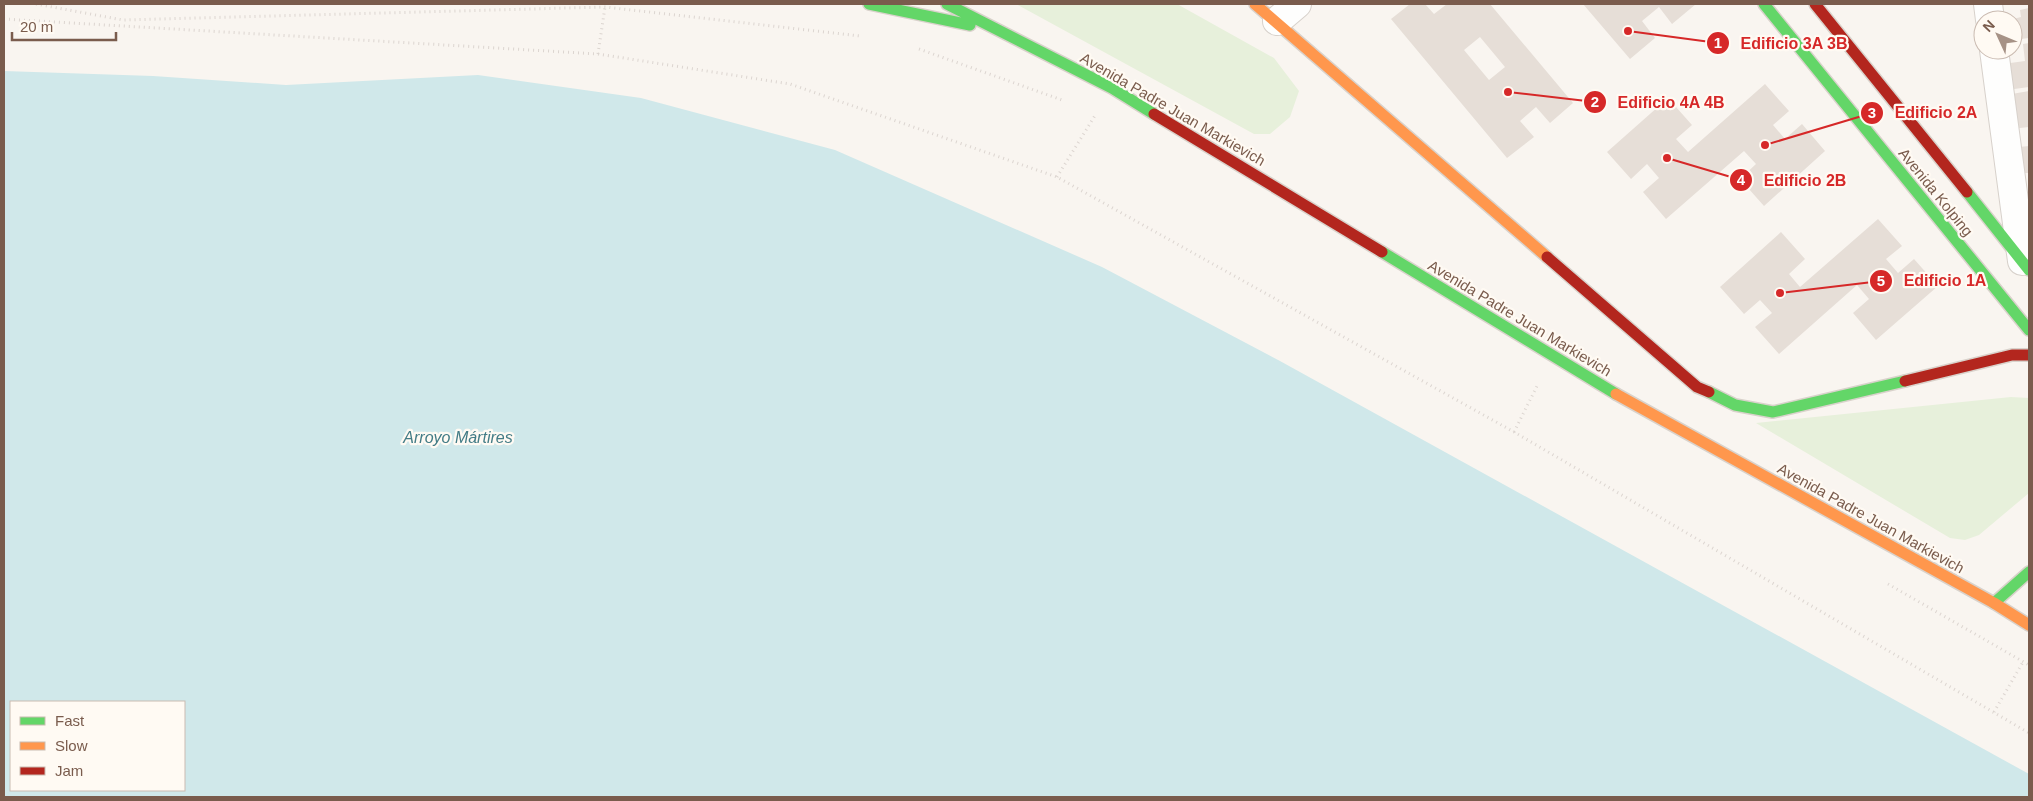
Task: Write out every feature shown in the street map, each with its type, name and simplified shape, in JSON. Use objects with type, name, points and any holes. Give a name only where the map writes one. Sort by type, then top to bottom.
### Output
[{"type":"street","name":"Avenida Padre Juan Markievich","points":[[869,4],[998,32]]},
{"type":"street","name":"Avenida Padre Juan Markievich","points":[[947,4],[998,32],[1112,88],[1641,409],[1994,603],[2029,625]]},
{"type":"street","points":[[1255,4],[1697,387],[1735,405],[1773,412],[2012,355],[2029,355]]},
{"type":"street","points":[[1276,21],[1298,4]]},
{"type":"street","name":"Avenida Kolping","points":[[1764,4],[2029,330]]},
{"type":"street","name":"Avenida Kolping","points":[[1815,4],[2026,266]]},
{"type":"street","points":[[1995,60],[2026,266]]},
{"type":"street","points":[[1994,603],[2029,572]]},
{"type":"path","points":[[36,4],[123,20],[605,6],[866,37]]},
{"type":"path","points":[[598,54],[605,6]]},
{"type":"path","points":[[4,19],[598,54],[790,84],[1057,178],[1514,432],[2029,733]]},
{"type":"path","points":[[914,47],[1070,103]]},
{"type":"path","points":[[1057,178],[1097,113],[1088,110]]},
{"type":"path","points":[[1530,377],[1548,387]]},
{"type":"path","points":[[1514,432],[1539,382]]},
{"type":"path","points":[[1885,582],[2029,665]]},
{"type":"path","points":[[1994,712],[2023,662]]},
{"type":"green space","points":[[1016,4],[1177,4],[1274,58],[1299,91],[1290,117],[1270,134],[1254,134]]},
{"type":"green space","points":[[2011,397],[2029,398],[2029,493],[1979,535],[1965,540],[1950,538],[1756,423]]},
{"type":"water","name":"Arroyo Mártires","points":[[4,71],[153,76],[286,85],[478,75],[641,98],[835,150],[1102,267],[1280,361],[2029,774],[2029,797],[4,797]]},
{"type":"building","points":[[1410,4],[1425,4],[1434,14],[1447,4],[1490,4],[1573,103],[1550,123],[1536,107],[1520,121],[1534,137],[1507,158],[1391,19]],"holes":[[[1480,37],[1505,67],[1489,80],[1464,50]]]},
{"type":"building","points":[[1583,4],[1696,4],[1672,24],[1659,7],[1642,21],[1655,38],[1630,59]]},
{"type":"building","points":[[2029,8],[2029,38],[2023,39],[2023,10],[2020,10]]},
{"type":"building","points":[[2029,43],[2029,87],[2007,90],[2003,64],[2025,61],[2023,44]]},
{"type":"building","points":[[1765,84],[1789,111],[1773,125],[1785,139],[1802,124],[1825,151],[1764,206],[1740,179],[1756,164],[1744,151],[1666,219],[1643,192],[1659,178],[1647,164],[1631,179],[1607,152],[1668,98],[1692,125],[1676,139],[1688,152]]},
{"type":"building","points":[[2029,91],[2029,127],[2011,129],[2006,95]]},
{"type":"building","points":[[2029,146],[2029,173],[2021,173],[2019,147]]},
{"type":"building","points":[[1878,219],[1902,246],[1886,259],[1898,273],[1914,259],[1938,286],[1876,340],[1853,313],[1869,299],[1857,285],[1779,354],[1755,327],[1772,313],[1760,300],[1744,314],[1720,287],[1781,232],[1805,259],[1789,274],[1800,287]]},
{"type":"traffic: fast","points":[[869,4],[970,25]]},
{"type":"traffic: fast","points":[[947,4],[1112,88],[1154,114]]},
{"type":"traffic: fast","points":[[1764,4],[2029,330]]},
{"type":"traffic: fast","points":[[1967,192],[2029,270]]},
{"type":"traffic: fast","points":[[1382,252],[1616,394]]},
{"type":"traffic: fast","points":[[1709,392],[1735,405],[1773,412],[1905,381]]},
{"type":"traffic: fast","points":[[1994,603],[2029,572]]},
{"type":"traffic: slow","points":[[1255,4],[1547,257]]},
{"type":"traffic: slow","points":[[1616,394],[1994,603],[2029,625]]},
{"type":"traffic: jam","points":[[1815,4],[1967,192]]},
{"type":"traffic: jam","points":[[1154,114],[1382,252]]},
{"type":"traffic: jam","points":[[1547,257],[1697,387],[1709,392]]},
{"type":"traffic: jam","points":[[1905,381],[2012,355],[2029,355]]},
{"type":"place","name":"Edificio 3A 3B","points":[[1628,31]]},
{"type":"place","name":"Edificio 4A 4B","points":[[1508,92]]},
{"type":"place","name":"Edificio 2A","points":[[1765,145]]},
{"type":"place","name":"Edificio 2B","points":[[1667,158]]},
{"type":"place","name":"Edificio 1A","points":[[1780,293]]}]
